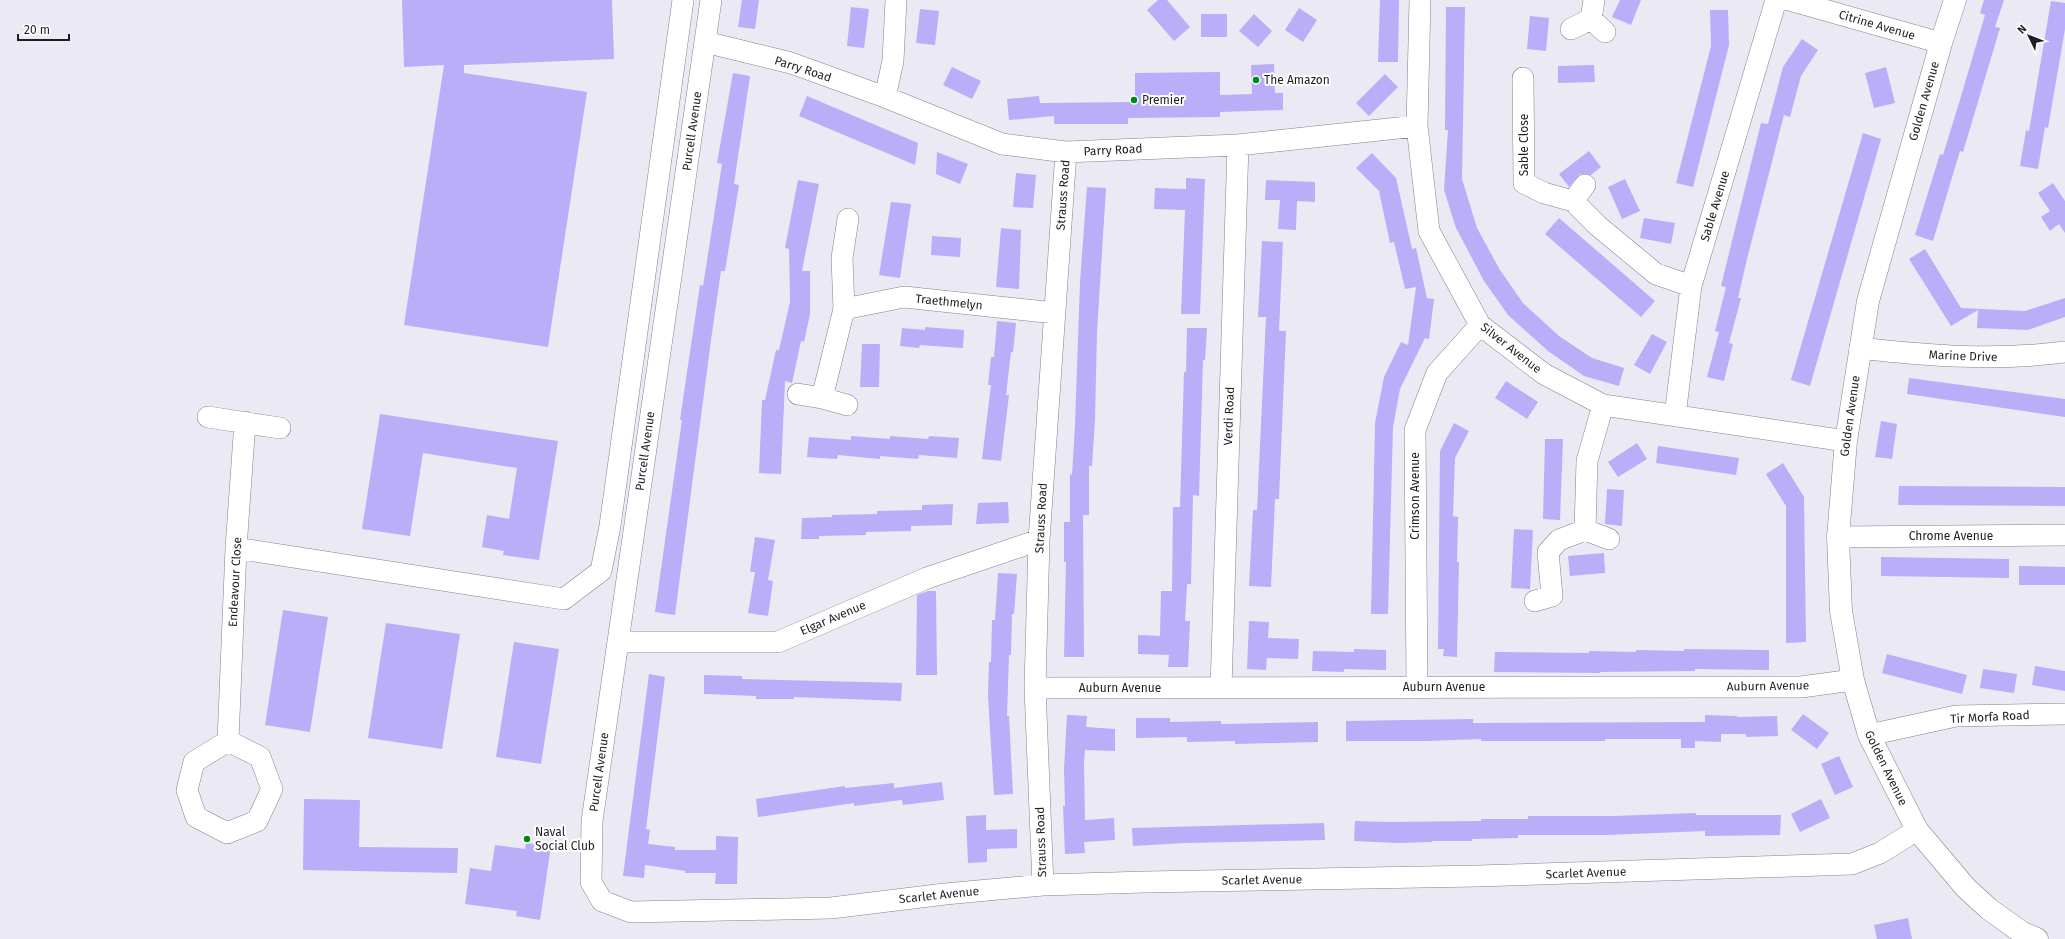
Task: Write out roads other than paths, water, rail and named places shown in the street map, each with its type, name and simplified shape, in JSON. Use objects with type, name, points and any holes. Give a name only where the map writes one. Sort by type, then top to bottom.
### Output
[{"type":"street","points":[[236,548],[564,599],[601,571],[610,526],[683,0]]},
{"type":"street","name":"Purcell Avenue","points":[[602,901],[591,882],[592,821],[711,0]]},
{"type":"street","points":[[885,97],[893,61],[896,0]]},
{"type":"street","name":"Silver Avenue","points":[[1420,0],[1418,126],[1429,231],[1480,325],[1544,374],[1603,405],[1846,441]]},
{"type":"street","name":"Sable Avenue","points":[[1675,416],[1691,286],[1776,0]]},
{"type":"street","name":"Citrine Avenue","points":[[1789,0],[1941,43]]},
{"type":"street","name":"Golden Avenue","points":[[1955,0],[1941,43],[1868,301],[1846,441],[1838,537],[1841,611],[1853,680],[1869,735],[1917,830],[1966,888],[1989,909],[2021,932],[2037,939]]},
{"type":"street","points":[[1571,29],[1597,17]]},
{"type":"street","name":"Parry Road","points":[[705,42],[792,64],[885,97],[1002,144],[1066,152],[1238,145],[1418,126]]},
{"type":"street","name":"Sable Close","points":[[1523,78],[1524,183],[1544,193],[1579,193],[1598,226],[1656,274],[1691,286]]},
{"type":"street","name":"Verdi Road","points":[[1220,688],[1238,145]]},
{"type":"street","name":"Strauss Road","points":[[1043,885],[1035,688],[1039,540],[1066,152]]},
{"type":"street","points":[[822,398],[844,309],[842,258],[848,219]]},
{"type":"street","name":"Traethmelyn","points":[[844,309],[904,297],[1055,313]]},
{"type":"street","name":"Crimson Avenue","points":[[1417,687],[1415,430],[1437,374],[1480,325]]},
{"type":"street","name":"Marine Drive","points":[[1860,348],[1934,356],[2025,357],[2065,352]]},
{"type":"street","points":[[798,394],[822,398],[847,405]]},
{"type":"street","points":[[1584,530],[1588,461],[1603,405]]},
{"type":"street","points":[[208,417],[280,428]]},
{"type":"street","name":"Endeavour Close","points":[[228,741],[236,548],[245,422]]},
{"type":"street","points":[[1535,601],[1552,596],[1548,552],[1559,540],[1584,530],[1609,539]]},
{"type":"street","name":"Chrome Avenue","points":[[1838,537],[2065,535]]},
{"type":"street","name":"Elgar Avenue","points":[[618,642],[778,642],[927,578],[1039,540]]},
{"type":"street","name":"Auburn Avenue","points":[[1035,688],[1801,687],[1853,680]]},
{"type":"street","name":"Tir Morfa Road","points":[[1869,735],[1956,716],[2065,714]]},
{"type":"street","points":[[228,741],[260,757],[272,789],[257,820],[227,833],[196,817],[186,790],[194,762],[228,741]]},
{"type":"street","name":"Scarlet Avenue","points":[[602,901],[631,912],[831,908],[945,894],[1043,885],[1478,876],[1852,864],[1880,853],[1917,830]]},
{"type":"place","name":"The Amazon","points":[[1256,80]]},
{"type":"place","name":"Premier","points":[[1134,100]]},
{"type":"place","name":"Naval Social Club","points":[[527,839]]}]
